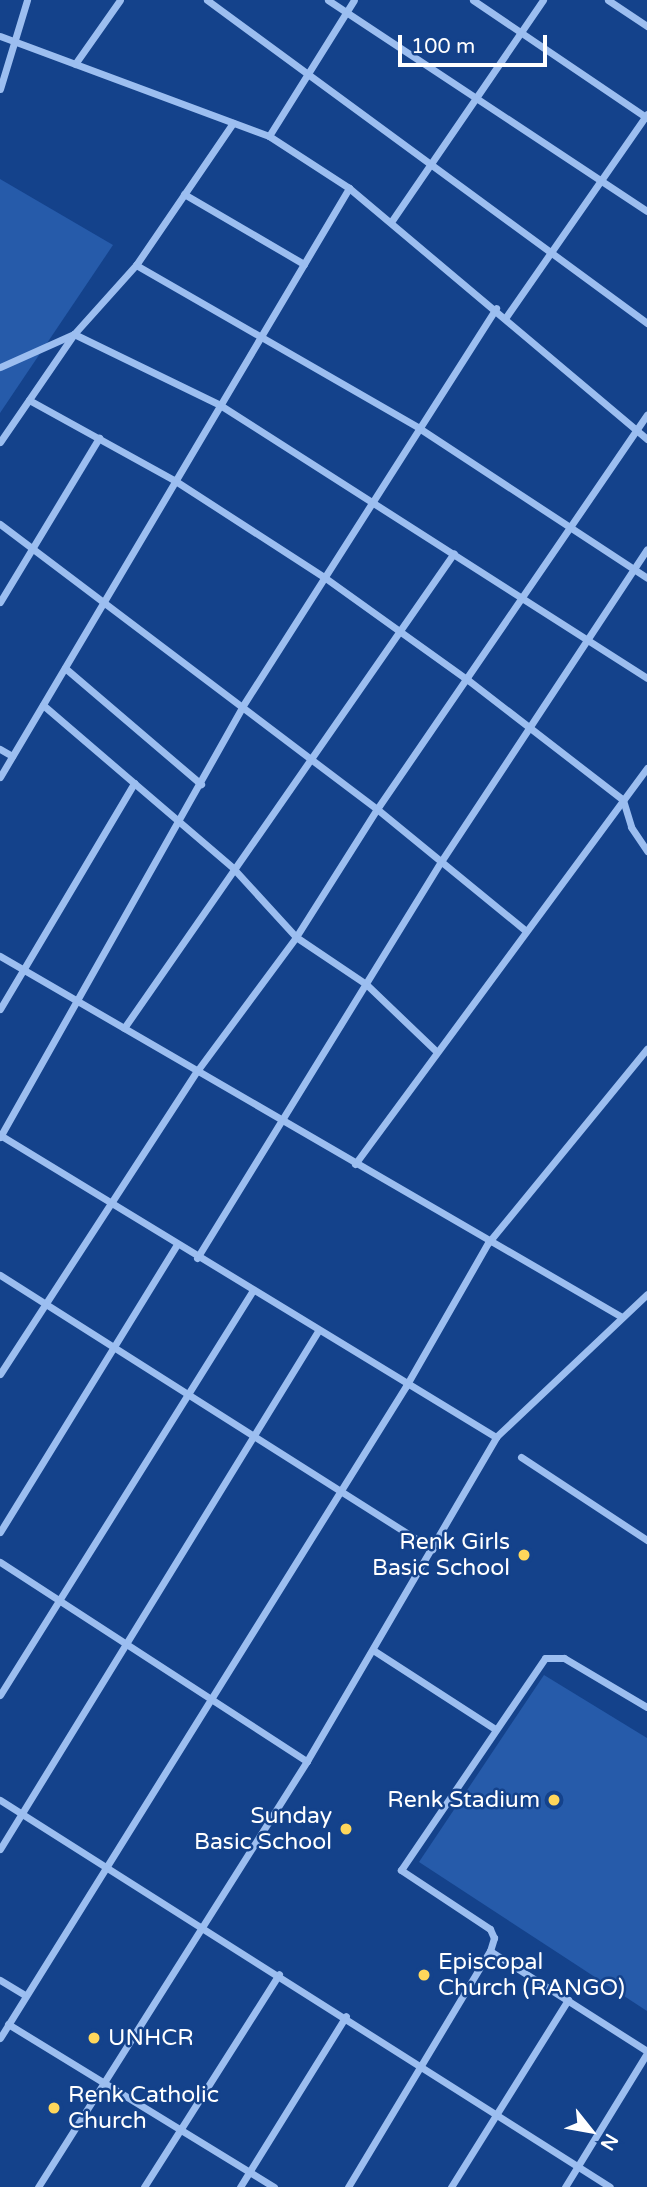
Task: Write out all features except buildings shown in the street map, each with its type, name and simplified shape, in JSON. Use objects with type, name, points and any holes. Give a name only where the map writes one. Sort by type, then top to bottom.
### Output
[{"type":"street","points":[[0,89],[27,0]]},
{"type":"street","points":[[75,64],[120,0]]},
{"type":"street","points":[[207,0],[647,323]]},
{"type":"street","points":[[328,0],[477,95],[647,211]]},
{"type":"street","points":[[269,136],[354,0]]},
{"type":"street","points":[[473,0],[646,117],[506,317]]},
{"type":"street","points":[[391,222],[543,0]]},
{"type":"street","points":[[608,0],[647,26]]},
{"type":"street","points":[[0,36],[269,136],[349,188],[496,308],[647,439]]},
{"type":"street","points":[[0,442],[74,334],[136,265],[233,123]]},
{"type":"street","points":[[0,777],[349,188]]},
{"type":"street","points":[[184,194],[304,264]]},
{"type":"street","points":[[136,265],[262,335],[419,428],[647,578]]},
{"type":"street","points":[[496,308],[242,707],[201,784],[0,1136],[406,1386],[496,1437]]},
{"type":"street","points":[[0,366],[74,334],[219,405],[587,637],[647,678]]},
{"type":"street","points":[[29,400],[174,480],[324,577],[468,680],[623,800],[631,827],[647,851]]},
{"type":"street","points":[[0,1374],[197,1071],[296,937],[377,809],[468,680],[647,414]]},
{"type":"street","points":[[0,602],[99,438]]},
{"type":"street","points":[[0,524],[377,809],[525,930]]},
{"type":"street","points":[[197,1258],[442,860],[647,549]]},
{"type":"street","points":[[124,1028],[233,868],[313,761],[454,553]]},
{"type":"street","points":[[65,668],[201,784]]},
{"type":"street","points":[[43,705],[233,868],[296,937],[366,985],[438,1052]]},
{"type":"street","points":[[0,749],[12,756]]},
{"type":"street","points":[[355,1164],[647,768]]},
{"type":"street","points":[[0,1009],[134,783]]},
{"type":"street","points":[[0,956],[488,1242],[622,1317]]},
{"type":"street","points":[[0,2038],[406,1386],[488,1242],[647,1049]]},
{"type":"street","points":[[0,1532],[176,1246]]},
{"type":"street","points":[[0,1275],[432,1549]]},
{"type":"street","points":[[0,1695],[251,1291]]},
{"type":"street","points":[[38,2187],[307,1761],[496,1437],[647,1294]]},
{"type":"street","points":[[0,1849],[318,1331]]},
{"type":"street","points":[[522,1457],[647,1540]]},
{"type":"street","points":[[0,1562],[307,1761]]},
{"type":"street","points":[[373,1650],[495,1729]]},
{"type":"street","points":[[348,2187],[490,1951],[494,1938],[490,1929],[401,1870],[545,1658],[555,1656],[647,1707]]},
{"type":"street","points":[[0,1800],[498,2112],[610,2187]]},
{"type":"street","points":[[490,1951],[647,2052],[565,2187]]},
{"type":"street","points":[[144,2187],[278,1974]]},
{"type":"street","points":[[0,1980],[25,1995]]},
{"type":"street","points":[[451,2187],[568,2000]]},
{"type":"street","points":[[240,2187],[346,2016]]},
{"type":"street","points":[[8,2024],[274,2187]]},
{"type":"shaded area","points":[[0,179],[113,245],[0,413]]},
{"type":"shaded area","name":"Renk Stadium","points":[[544,1675],[647,1738],[647,2011],[419,1862]]},
{"type":"place","name":"Renk Girls Basic School","points":[[524,1555]]},
{"type":"place","name":"Renk Stadium","points":[[554,1800]]},
{"type":"place","name":"Sunday Basic School","points":[[346,1829]]},
{"type":"place","name":"Episcopal Church (RANGO)","points":[[424,1975]]},
{"type":"place","name":"UNHCR","points":[[94,2038]]},
{"type":"place","name":"Renk Catholic Church","points":[[54,2108]]}]
